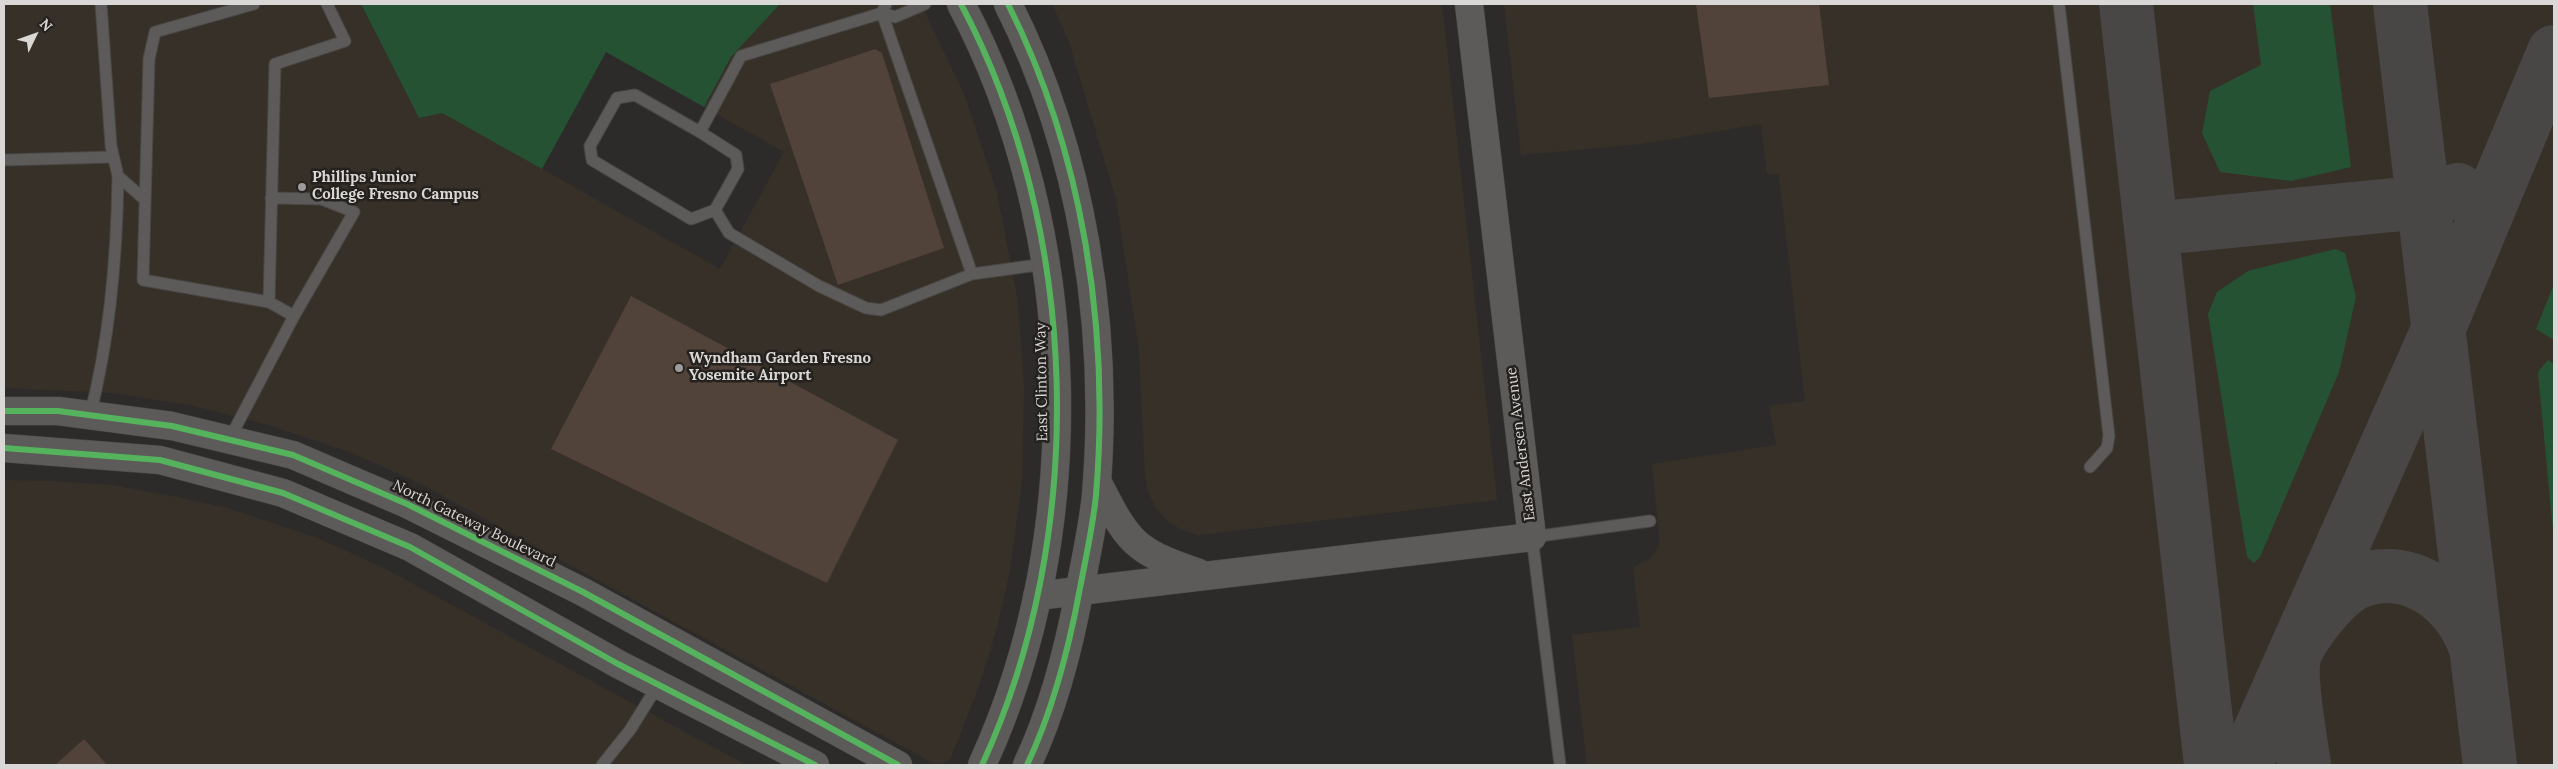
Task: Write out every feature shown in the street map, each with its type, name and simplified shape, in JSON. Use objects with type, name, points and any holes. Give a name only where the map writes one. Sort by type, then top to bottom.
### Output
[{"type":"main road","name":"East Clinton Way","points":[[961,4],[985,55],[1012,125],[1024,165],[1045,264],[1055,351],[1056,442],[1050,519],[1037,596],[1006,705],[982,765]]},
{"type":"main road","points":[[990,4],[1066,161]]},
{"type":"main road","points":[[1008,4],[1043,86],[1066,161],[1086,249],[1097,336],[1099,422],[1097,481],[1090,539],[1065,657],[1044,725],[1027,765]]},
{"type":"main road","name":"East Andersen Avenue","points":[[1037,596],[1532,537],[1469,4]]},
{"type":"main road","name":"North Gateway Boulevard","points":[[4,411],[58,411],[172,426],[293,455],[438,519],[583,592],[898,765]]},
{"type":"main road","points":[[4,448],[160,460],[283,492],[421,553],[658,685],[815,765]]},
{"type":"main road","points":[[1097,481],[1120,526],[1144,550],[1160,560],[1208,576]]},
{"type":"main road","points":[[421,553],[438,519]]},
{"type":"lane","points":[[90,415],[100,376],[117,227],[118,176],[110,146],[101,4]]},
{"type":"lane","points":[[254,4],[155,32],[149,59],[143,280],[269,302],[294,316]]},
{"type":"lane","points":[[269,302],[275,64],[345,42],[327,4]]},
{"type":"lane","points":[[884,8],[895,17],[925,4]]},
{"type":"lane","points":[[2059,4],[2110,436],[2107,448],[2090,467]]},
{"type":"lane","points":[[700,132],[741,56],[884,8]]},
{"type":"lane","points":[[884,8],[972,274]]},
{"type":"lane","points":[[636,95],[700,132],[736,154],[738,169],[715,210],[691,219],[592,160],[590,146],[617,98],[636,95]]},
{"type":"lane","points":[[4,160],[113,158]]},
{"type":"lane","points":[[118,176],[145,200]]},
{"type":"lane","points":[[229,440],[294,316],[354,212],[321,199],[271,198]]},
{"type":"lane","points":[[715,210],[729,233],[819,286],[866,308],[882,310],[972,274],[1045,264]]},
{"type":"lane","points":[[1560,765],[1532,537],[1650,521]]},
{"type":"lane","points":[[602,765],[630,730],[658,685]]},
{"type":"shaded area","points":[[4,4],[361,4],[419,118],[442,113],[720,269],[784,152],[704,107],[731,57],[780,4],[921,4],[964,94],[997,193],[1017,296],[1024,386],[1022,480],[1010,570],[997,628],[979,686],[950,760],[940,764],[933,763],[423,485],[350,452],[272,426],[195,406],[113,393],[4,388]]},
{"type":"shaded area","points":[[1052,4],[1442,4],[1497,500],[1199,535],[1182,530],[1167,521],[1155,507],[1148,491],[1145,477],[1139,350],[1116,199],[1069,42]]},
{"type":"shaded area","points":[[1504,4],[2554,4],[2554,765],[1587,765],[1572,635],[1640,627],[1633,567],[1650,559],[1660,544],[1652,464],[1776,445],[1769,406],[1805,401],[1779,175],[1767,174],[1761,124],[1641,144],[1521,155]]},
{"type":"shaded area","points":[[4,480],[111,485],[167,495],[224,507],[320,539],[382,567],[746,765],[4,765]]},
{"type":"green space","points":[[361,4],[780,4],[731,57],[704,107],[606,52],[542,169],[442,113],[419,118]]},
{"type":"green space","points":[[2253,4],[2330,4],[2351,167],[2291,181],[2220,172],[2202,133],[2210,91],[2261,65]]},
{"type":"green space","points":[[2335,249],[2345,253],[2356,297],[2339,372],[2260,557],[2254,563],[2247,557],[2208,314],[2217,292],[2248,271]]},
{"type":"green space","points":[[2554,284],[2554,340],[2536,329]]},
{"type":"green space","points":[[2548,360],[2554,364],[2554,543],[2538,372]]},
{"type":"building","points":[[1696,4],[1819,4],[1829,85],[1709,98]]},
{"type":"building","points":[[875,49],[882,53],[944,248],[838,285],[770,84]]},
{"type":"building","name":"Wyndham Garden Fresno Yosemite Airport","points":[[631,296],[898,440],[827,583],[551,449]]},
{"type":"building","points":[[84,739],[107,765],[55,765]]},
{"type":"taxiway","points":[[2126,4],[2211,765]]},
{"type":"taxiway","points":[[2400,4],[2490,765]]},
{"type":"taxiway","points":[[2245,765],[2438,330],[2554,52]]},
{"type":"taxiway","points":[[2151,229],[2423,202],[2458,190]]},
{"type":"taxiway","points":[[2304,765],[2294,690],[2293,674],[2296,651],[2318,617],[2343,590],[2355,583],[2374,577],[2393,576],[2411,580],[2443,598],[2467,628],[2475,646]]},
{"type":"cycle path","points":[[961,4],[1001,92],[1030,186],[1049,283],[1057,382],[1054,482],[1041,580],[1017,675],[982,765]]},
{"type":"cycle path","points":[[1008,4],[1034,61],[1055,120],[1072,181],[1085,243],[1094,306],[1099,369],[1096,495],[1089,542],[1071,633],[1059,678],[1045,723],[1027,765]]},
{"type":"cycle path","points":[[4,411],[58,411],[172,426],[293,455],[407,504],[583,592],[898,765]]},
{"type":"cycle path","points":[[4,448],[160,460],[283,493],[410,547],[618,664],[815,765]]},
{"type":"place","name":"Phillips Junior College Fresno Campus","points":[[302,187]]},
{"type":"place","name":"Wyndham Garden Fresno Yosemite Airport","points":[[679,368]]}]
